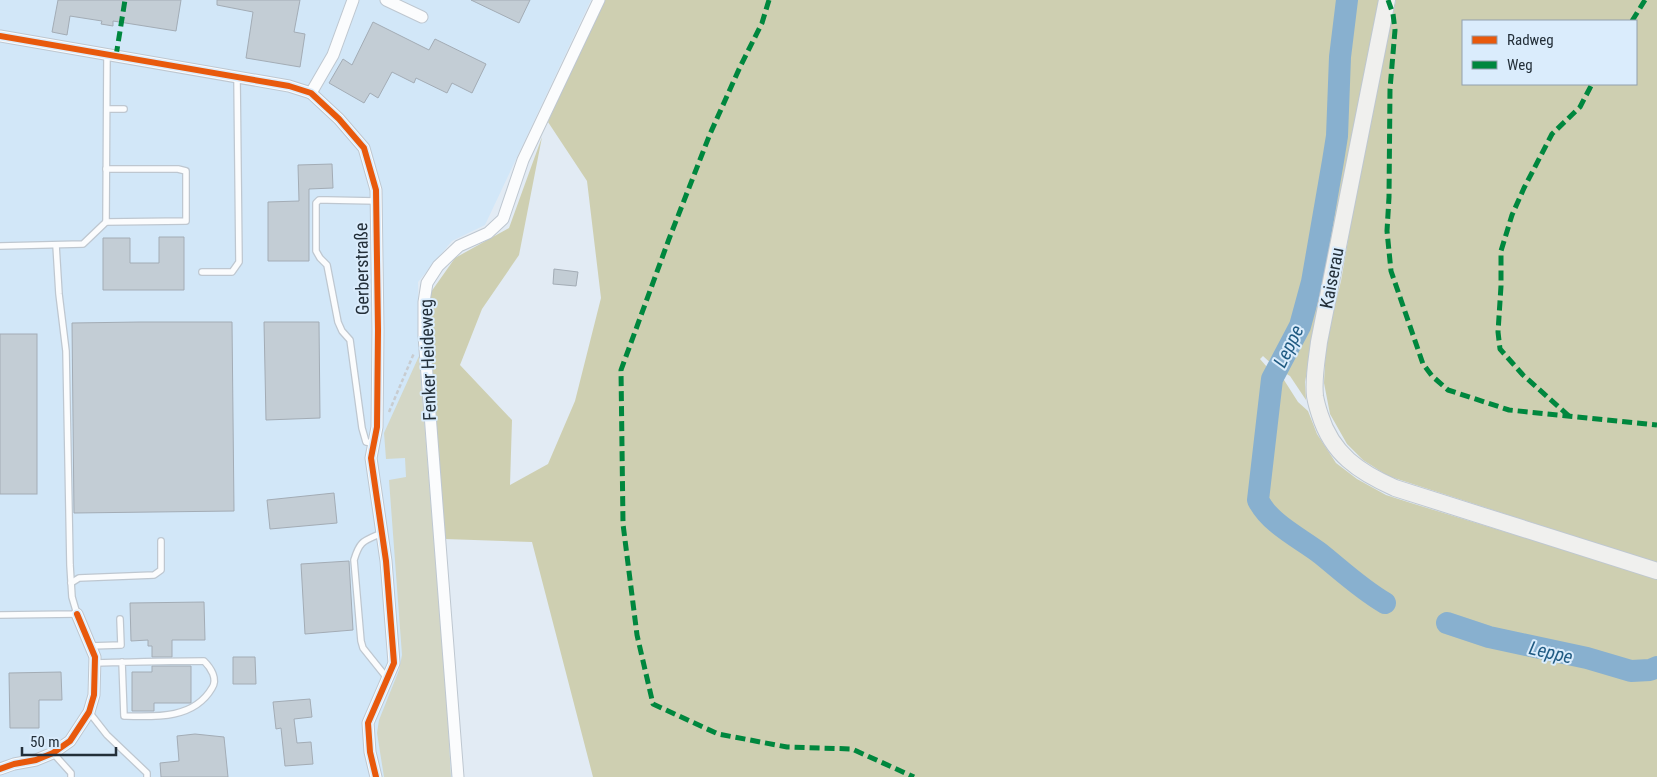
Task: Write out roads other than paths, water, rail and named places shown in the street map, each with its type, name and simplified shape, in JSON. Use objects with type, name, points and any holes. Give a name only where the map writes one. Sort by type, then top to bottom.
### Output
[{"type":"main road","name":"Kaiserau","points":[[1387,0],[1319,342],[1315,371],[1315,397],[1323,425],[1338,452],[1357,468],[1395,488],[1657,571]]},
{"type":"street","points":[[311,93],[333,55],[353,0]]},
{"type":"street","points":[[386,0],[422,17]]},
{"type":"street","name":"Fenker Heideweg","points":[[458,777],[424,336],[424,302],[427,283],[438,266],[459,246],[488,233],[503,220],[523,160],[599,0]]},
{"type":"street","name":"Gerberstraße","points":[[1,39],[107,54],[289,86],[311,93],[339,119],[364,148],[376,190],[377,427],[371,458],[386,561],[394,663],[368,723],[370,752],[376,777]]},
{"type":"street","points":[[0,769],[36,760],[53,753],[70,741],[88,712],[94,695],[95,657],[77,614]]},
{"type":"lane","points":[[106,222],[107,54]]},
{"type":"lane","points":[[202,272],[232,272],[239,262],[237,77]]},
{"type":"lane","points":[[107,108],[124,108]]},
{"type":"lane","points":[[0,246],[83,244],[106,222],[186,221],[186,171],[178,169],[106,169]]},
{"type":"lane","points":[[374,443],[366,442],[362,428],[350,340],[342,331],[338,322],[327,265],[316,251],[316,204],[319,200],[376,200]]},
{"type":"lane","points":[[0,615],[77,614],[71,583],[66,351],[59,294],[56,245]]},
{"type":"lane","points":[[382,533],[363,542],[354,560],[361,641],[363,648],[387,678]]},
{"type":"lane","points":[[71,583],[79,578],[154,574],[161,570],[161,542]]},
{"type":"lane","points":[[90,646],[121,645],[120,618]]},
{"type":"lane","points":[[95,663],[122,662],[204,661],[212,668],[214,685],[208,696],[196,706],[183,712],[165,716],[124,716],[122,662]]},
{"type":"lane","points":[[88,712],[107,735],[147,773],[147,777]]},
{"type":"lane","points":[[53,753],[71,773],[71,777]]},
{"type":"waterway","name":"Leppe","points":[[1347,0],[1340,57],[1337,136],[1312,282],[1300,326],[1272,379],[1258,500],[1263,509],[1286,530],[1385,603]]},
{"type":"waterway","name":"Leppe","points":[[1447,623],[1489,637],[1587,658],[1631,671],[1650,670],[1657,667]]}]
